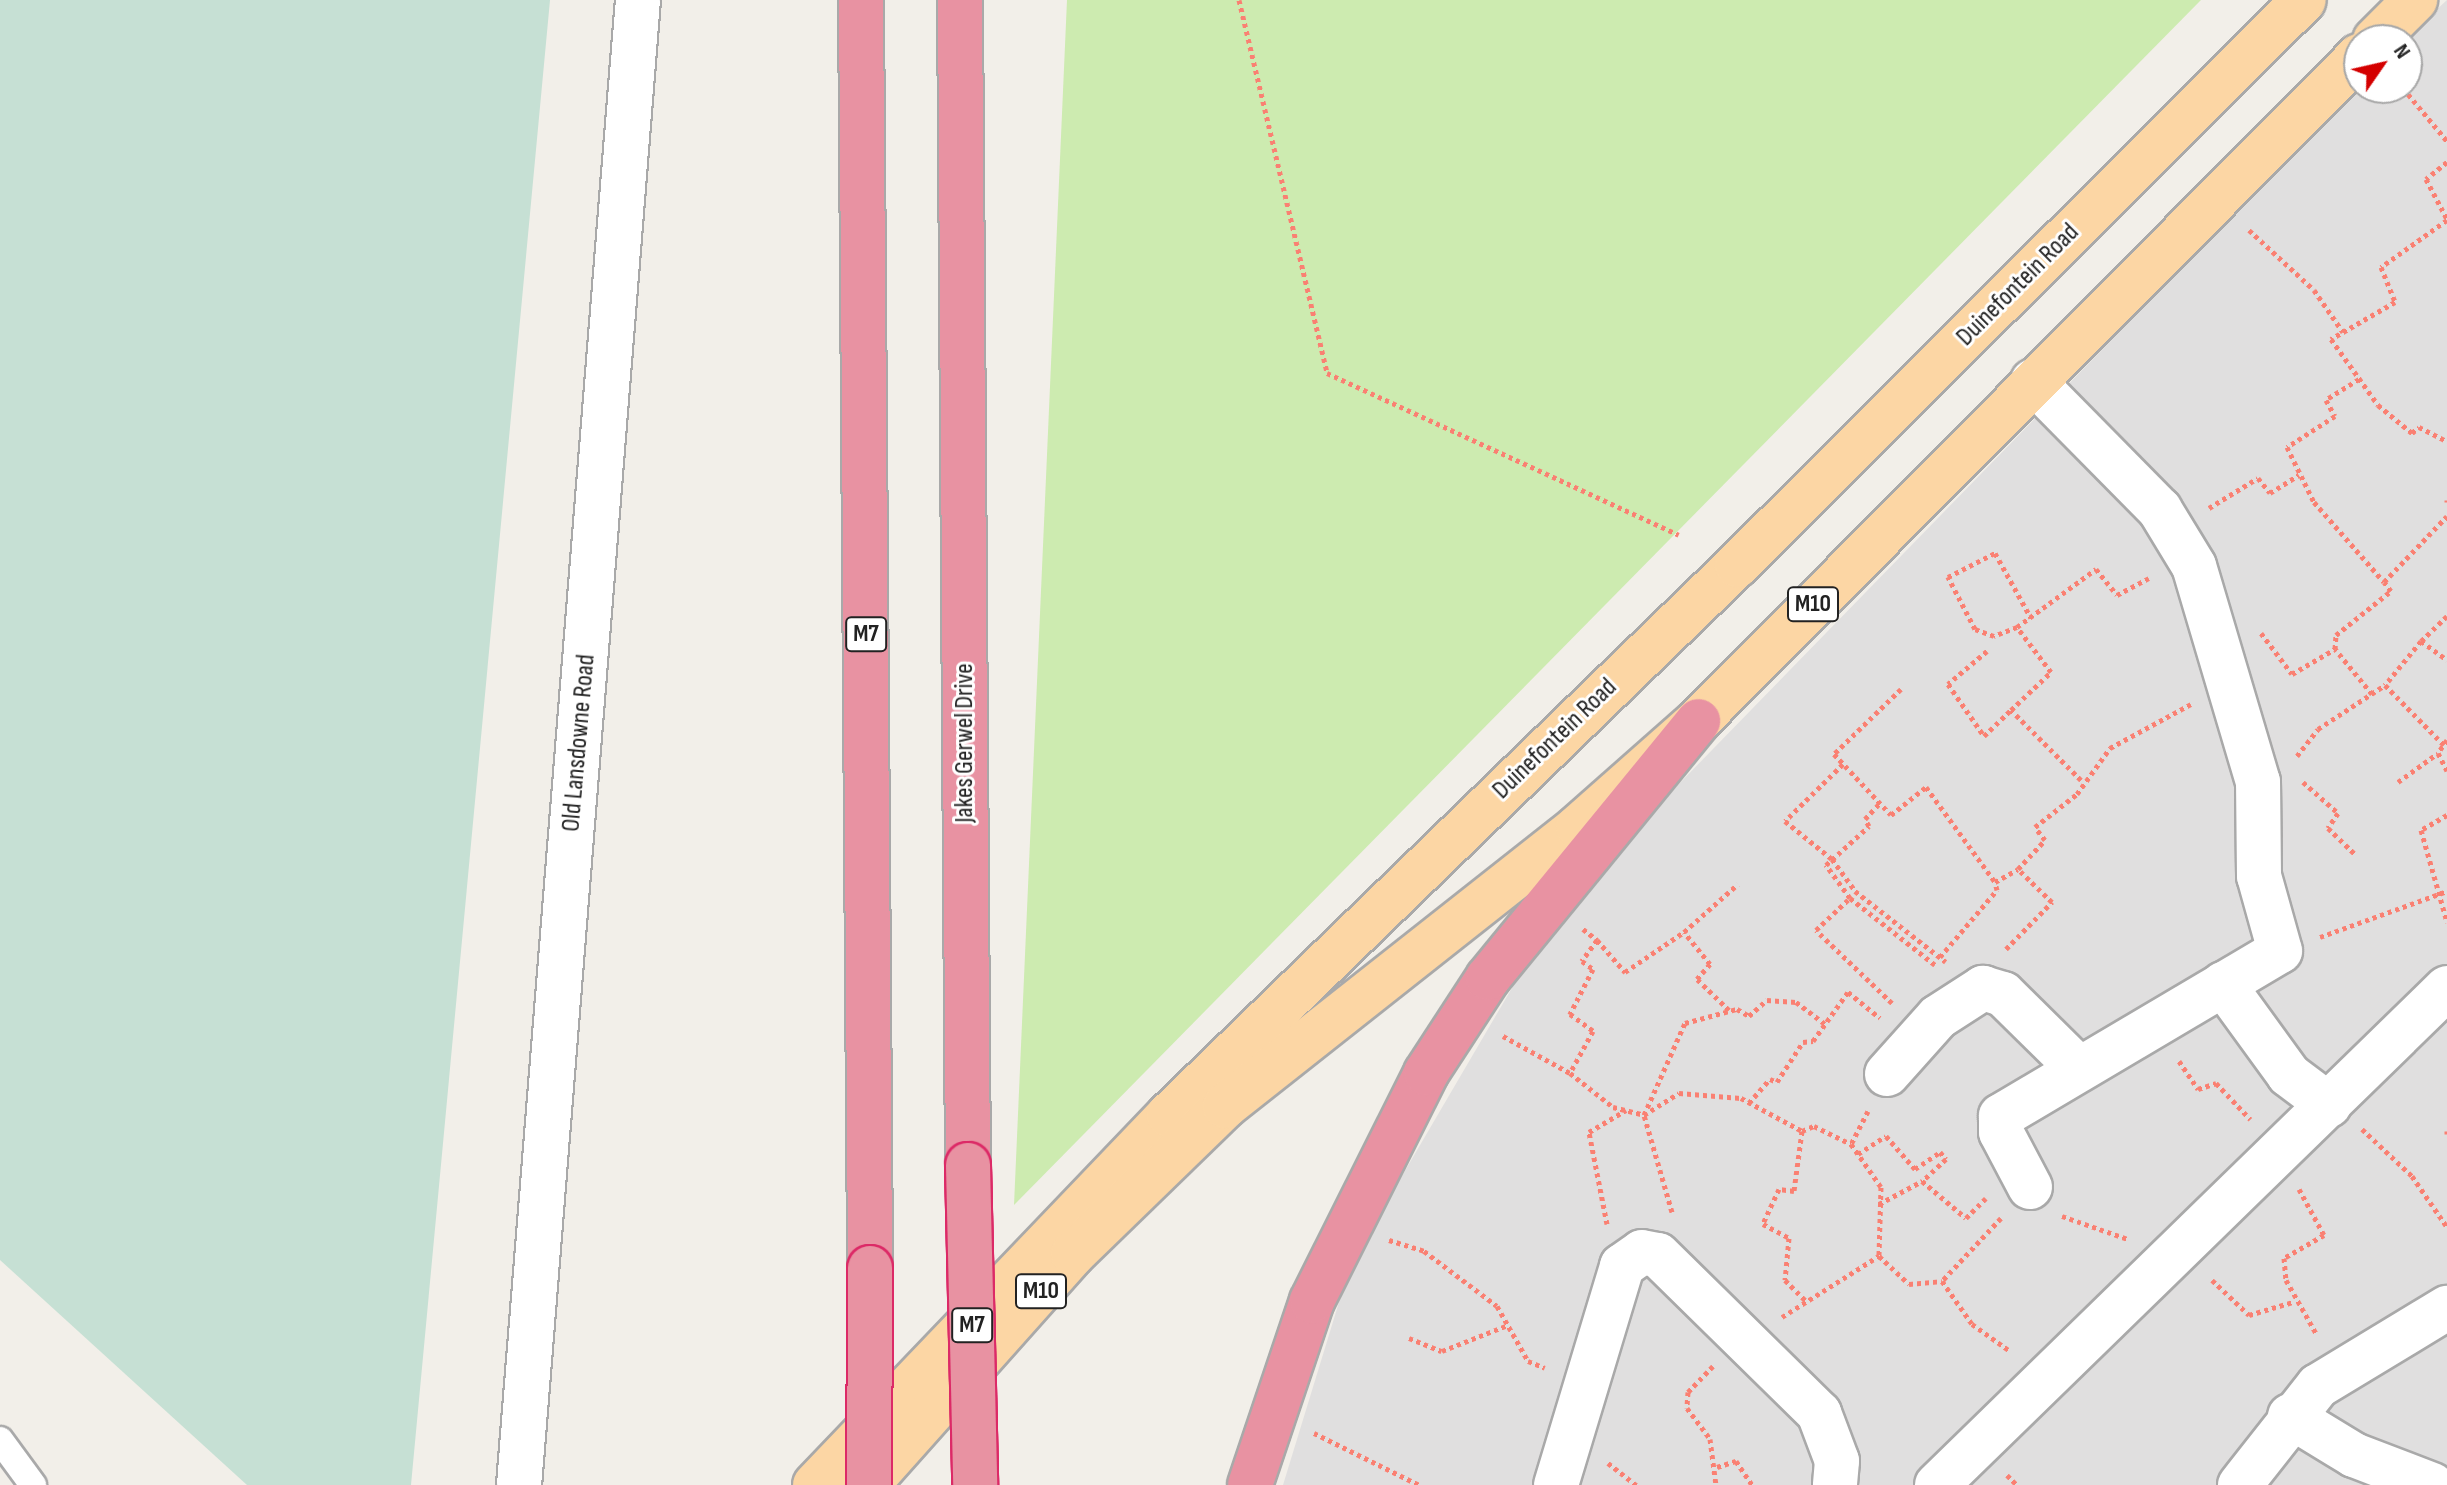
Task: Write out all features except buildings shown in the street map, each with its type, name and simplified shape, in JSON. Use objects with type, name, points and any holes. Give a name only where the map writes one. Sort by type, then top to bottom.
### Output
[{"type":"highway","name":"M7","points":[[861,0],[870,1268],[868,1485]]},
{"type":"highway","name":"Jakes Gerwel Drive","points":[[960,0],[968,1165],[975,1485]]},
{"type":"highway","points":[[1250,1485],[1270,1412],[1336,1247],[1426,1073],[1469,1006],[1547,902],[1698,721]]},
{"type":"main road","name":"Duinefontein Road","points":[[815,1485],[1169,1115],[1748,554],[2304,0]]},
{"type":"main road","points":[[2391,24],[2415,0]]},
{"type":"main road","name":"M10","points":[[868,1485],[1073,1254],[1225,1106],[1578,827],[1698,721],[2343,72]]},
{"type":"street","name":"Old Lansdowne Road","points":[[519,1485],[638,0]]},
{"type":"street","points":[[2023,1176],[2001,1116],[2280,951],[2259,876],[2272,775],[2230,692],[2180,538],[2033,381]]},
{"type":"street","points":[[2223,984],[2289,1075],[2329,1105]]},
{"type":"street","points":[[1937,1485],[2050,1380],[2447,988]]},
{"type":"street","points":[[1892,1045],[1983,992],[2079,1069]]},
{"type":"street","points":[[1556,1485],[1622,1266],[1650,1254],[1749,1340],[1829,1428],[1835,1485]]},
{"type":"street","points":[[2240,1485],[2290,1416],[2318,1386],[2447,1308]]},
{"type":"street","points":[[2290,1416],[2354,1455],[2432,1485]]},
{"type":"lane","points":[[0,1440],[33,1485]]},
{"type":"path","points":[[1239,0],[1327,373],[1679,535]]},
{"type":"path","points":[[2416,104],[2447,141]]},
{"type":"path","points":[[2447,162],[2426,179],[2447,220],[2381,267],[2395,302],[2331,339],[2359,379],[2412,433],[2419,427],[2447,441]]},
{"type":"path","points":[[2218,197],[2314,290],[2343,332]]},
{"type":"path","points":[[2359,379],[2326,400],[2335,416],[2287,447],[2299,475],[2340,540],[2391,591],[2336,635],[2335,649],[2372,694]]},
{"type":"path","points":[[2031,618],[1995,553],[1948,577],[1975,629],[1994,636],[2031,618],[2096,569],[2117,595],[2180,538],[2258,478],[2270,493],[2299,475]]},
{"type":"path","points":[[2384,582],[2447,516]]},
{"type":"path","points":[[2356,855],[2328,828],[2338,813],[2272,775],[2318,729],[2385,685],[2421,641],[2447,616]]},
{"type":"path","points":[[2209,621],[2269,635],[2292,674],[2335,649]]},
{"type":"path","points":[[1987,651],[1948,684],[1984,736],[2051,672],[2017,627]]},
{"type":"path","points":[[2421,641],[2447,660]]},
{"type":"path","points":[[2385,685],[2445,742],[2438,753],[2398,782]]},
{"type":"path","points":[[1901,689],[1834,754],[1891,815],[1926,787],[1995,882],[1997,890],[1940,957]]},
{"type":"path","points":[[1995,882],[2018,869],[2045,840],[2035,827],[2077,794],[2081,780],[2110,748],[2171,709],[2230,692]]},
{"type":"path","points":[[2011,710],[2081,780]]},
{"type":"path","points":[[2438,753],[2447,771]]},
{"type":"path","points":[[1843,764],[1785,821],[1832,859],[1855,891],[1983,992]]},
{"type":"path","points":[[1879,804],[1865,819],[1869,826],[1826,865],[1850,898],[1983,992]]},
{"type":"path","points":[[2447,815],[2421,830],[2447,922]]},
{"type":"path","points":[[1983,992],[2006,948],[2052,902],[2018,869]]},
{"type":"path","points":[[1547,902],[1597,940],[1625,972],[1684,932],[1738,884]]},
{"type":"path","points":[[2280,951],[2447,891]]},
{"type":"path","points":[[1850,898],[1816,930],[1893,1004],[1892,1045],[1851,1144]]},
{"type":"path","points":[[1684,932],[1710,964],[1697,979],[1730,1011],[1749,1016],[1767,1000],[1796,1002],[1825,1024]]},
{"type":"path","points":[[1570,1073],[1593,1031],[1570,1014],[1590,980],[1593,969],[1582,961],[1597,940]]},
{"type":"path","points":[[1749,1103],[1825,1024],[1848,992],[1892,1045]]},
{"type":"path","points":[[1469,1006],[1515,1045],[1570,1073],[1627,1109],[1644,1115]]},
{"type":"path","points":[[1627,1109],[1589,1132],[1608,1226],[1650,1254],[1672,1212],[1644,1115],[1685,1023],[1730,1011]]},
{"type":"path","points":[[1644,1115],[1679,1093],[1704,1090],[1749,1103],[1802,1131]]},
{"type":"path","points":[[2329,1105],[2353,1118],[2439,1214],[2447,1227]]},
{"type":"path","points":[[1802,1131],[1814,1126],[1851,1144],[1858,1154],[1881,1187],[1879,1256],[1909,1284],[1942,1281],[2023,1176]]},
{"type":"path","points":[[1802,1131],[1794,1191],[1779,1189],[1763,1224],[1789,1238],[1785,1280],[1806,1301]]},
{"type":"path","points":[[1858,1154],[1886,1136],[1915,1169],[1940,1152],[1946,1159],[1922,1181],[1879,1205]]},
{"type":"path","points":[[1922,1181],[1966,1218],[2023,1176]]},
{"type":"path","points":[[2439,1214],[2447,1208]]},
{"type":"path","points":[[1336,1247],[1369,1267],[1387,1240],[1424,1251],[1497,1306],[1528,1361],[1586,1386]]},
{"type":"path","points":[[1716,1485],[1717,1467],[1710,1439],[1687,1408],[1688,1392],[1729,1349],[1749,1340],[1879,1256]]},
{"type":"path","points":[[1942,1281],[1972,1324],[2050,1380]]},
{"type":"path","points":[[1409,1338],[1442,1351],[1508,1325]]},
{"type":"path","points":[[1270,1412],[1419,1485]]},
{"type":"path","points":[[1717,1467],[1736,1461],[1752,1485]]},
{"type":"shaded area","points":[[2447,0],[2447,1485],[1283,1485],[1351,1263],[1560,906],[2343,102],[2423,104],[2421,24]]},
{"type":"green space","points":[[0,0],[550,0],[411,1485],[247,1485],[0,1260]]},
{"type":"green space","points":[[1067,0],[2201,0],[1014,1205]]}]
